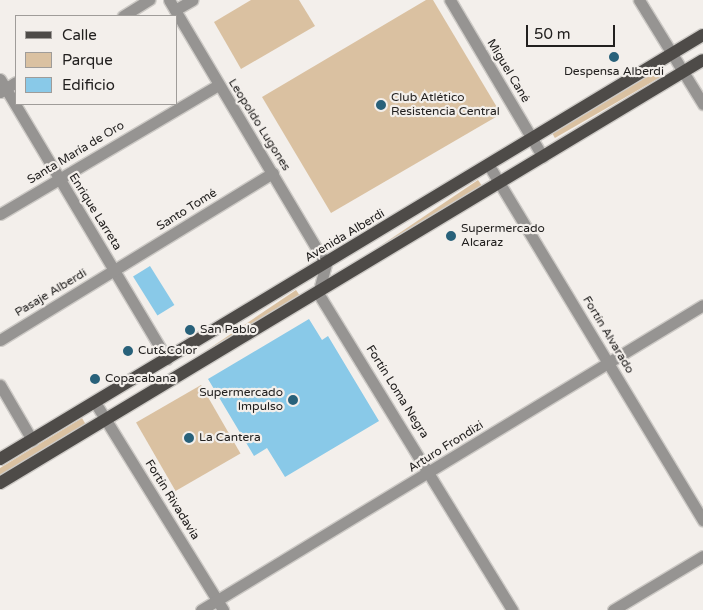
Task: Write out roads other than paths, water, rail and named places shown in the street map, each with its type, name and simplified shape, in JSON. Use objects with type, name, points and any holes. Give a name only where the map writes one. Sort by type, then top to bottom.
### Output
[{"type":"main road","name":"Avenida Alberdi","points":[[0,460],[96,404],[531,137],[703,35]]},
{"type":"main road","points":[[0,483],[703,60]]},
{"type":"street","points":[[125,15],[149,0]]},
{"type":"street","points":[[172,5],[192,0]]},
{"type":"street","name":"Miguel Cané","points":[[450,0],[543,157]]},
{"type":"street","points":[[639,0],[670,54],[703,104]]},
{"type":"street","name":"Leopoldo Lugones","points":[[178,15],[326,264]]},
{"type":"street","points":[[2,86],[15,82]]},
{"type":"street","name":"Santa María de Oro","points":[[0,214],[218,85]]},
{"type":"street","name":"Enrique Larreta","points":[[2,86],[116,270],[167,359]]},
{"type":"street","name":"Fortín Alvarado","points":[[488,164],[703,520]]},
{"type":"street","name":"Santo Tomé","points":[[116,270],[273,173]]},
{"type":"street","points":[[318,293],[326,264]]},
{"type":"street","name":"Pasaje Alberdi","points":[[0,340],[116,270]]},
{"type":"street","name":"Fortín Loma Negra","points":[[318,293],[431,473],[512,610]]},
{"type":"street","name":"Arturo Frondizi","points":[[201,610],[221,605],[608,361],[703,305]]},
{"type":"street","points":[[0,385],[32,440]]},
{"type":"street","name":"Fortín Rivadavia","points":[[96,404],[221,605]]},
{"type":"street","points":[[613,610],[703,556]]},
{"type":"place","name":"Despensa Alberdi","points":[[614,57]]},
{"type":"place","name":"Club Atlético Resistencia Central","points":[[381,105]]},
{"type":"place","name":"Supermercado Alcaraz","points":[[451,236]]},
{"type":"place","name":"San Pablo","points":[[190,330]]},
{"type":"place","name":"Cut&Color","points":[[128,351]]},
{"type":"place","name":"Copacabana","points":[[95,379]]},
{"type":"place","name":"Supermercado Impulso","points":[[293,400]]},
{"type":"place","name":"La Cantera","points":[[189,438]]}]
